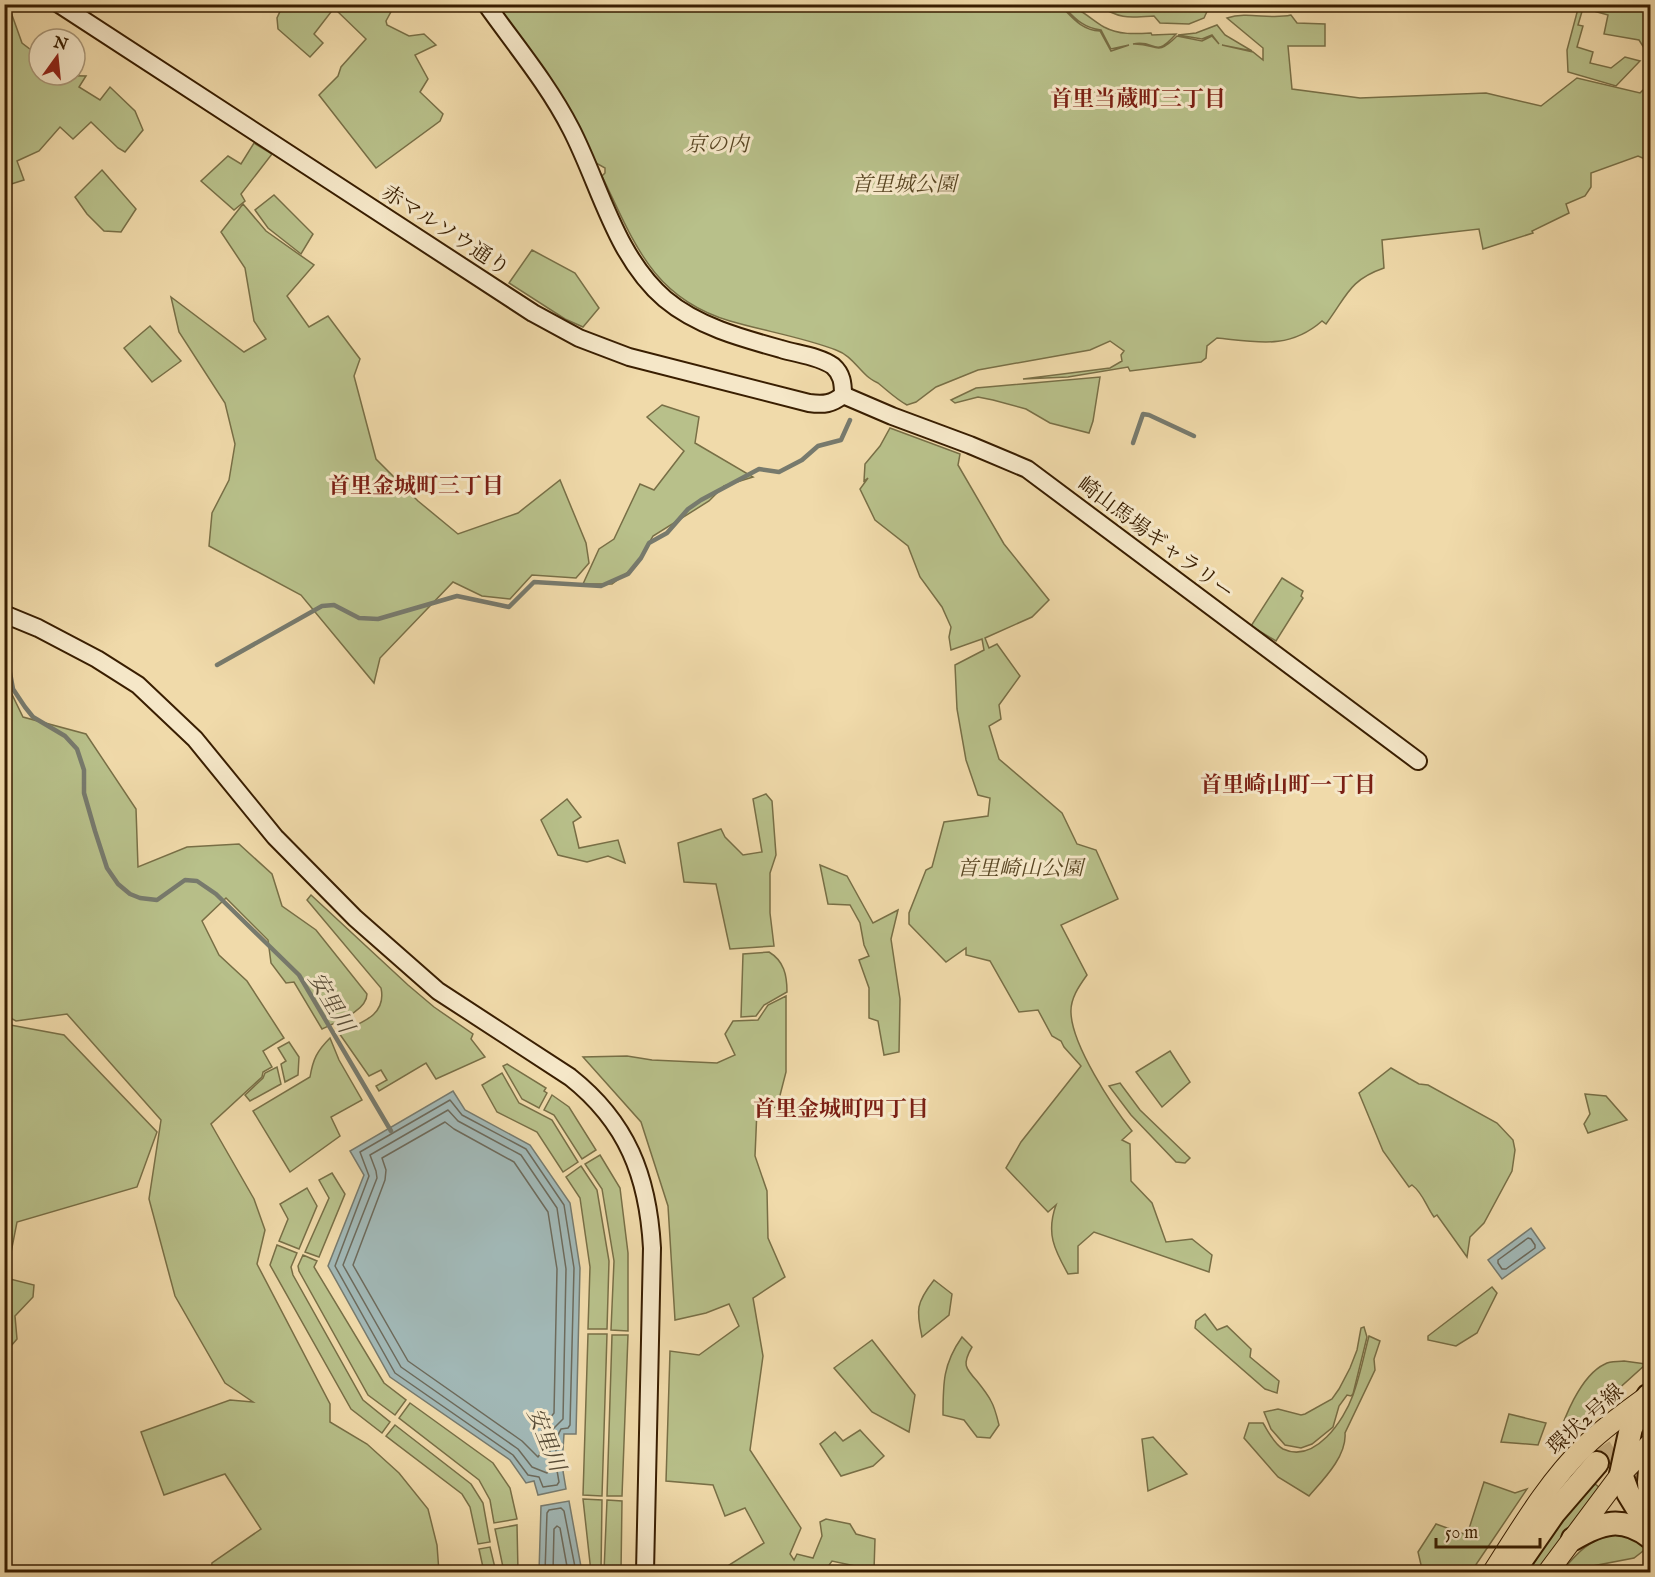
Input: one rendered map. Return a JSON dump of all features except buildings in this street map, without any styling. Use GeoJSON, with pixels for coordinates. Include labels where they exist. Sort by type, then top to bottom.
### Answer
{"type":"FeatureCollection","features":[{"type":"Feature","properties":{"kind":"highway"},"geometry":{"type":"LineString","coordinates":[[1649,1395],[1631,1428],[1621,1474],[1628,1493],[1650,1529]]}},
{"type":"Feature","properties":{"kind":"highway"},"geometry":{"type":"LineString","coordinates":[[1513,1572],[1554,1513],[1597,1463]]}},
{"type":"Feature","properties":{"kind":"highway"},"geometry":{"type":"LineString","coordinates":[[1650,1469],[1648,1482],[1650,1496]]}},
{"type":"Feature","properties":{"kind":"highway"},"geometry":{"type":"LineString","coordinates":[[1573,1539],[1601,1525],[1615,1523],[1637,1528],[1650,1537]]}},
{"type":"Feature","properties":{"kind":"main road","name":"環状2号線"},"geometry":{"type":"LineString","coordinates":[[1493,1572],[1539,1500],[1570,1461],[1604,1429],[1649,1395]]}},
{"type":"Feature","properties":{"kind":"main road"},"geometry":{"type":"LineString","coordinates":[[1548,1572],[1621,1474],[1650,1444]]}},
{"type":"Feature","properties":{"kind":"street","name":"赤マルソウ通り"},"geometry":{"type":"LineString","coordinates":[[59,4],[533,313],[572,335],[629,357],[809,403],[829,404],[843,395]]}},
{"type":"Feature","properties":{"kind":"street"},"geometry":{"type":"LineString","coordinates":[[486,4],[562,112],[612,220],[639,272],[651,286],[677,308],[709,325],[762,344],[827,362],[840,375],[843,395]]}},
{"type":"Feature","properties":{"kind":"street","name":"崎山馬場ギャラリー"},"geometry":{"type":"LineString","coordinates":[[843,395],[898,419],[1028,469],[1418,762]]}},
{"type":"Feature","properties":{"kind":"street"},"geometry":{"type":"LineString","coordinates":[[4,614],[38,628],[97,659],[138,685],[195,739],[275,837],[356,918],[438,991],[553,1065],[590,1092],[609,1113],[635,1159],[644,1188],[651,1227],[645,1572]]}},
{"type":"Feature","properties":{"kind":"green space"},"geometry":{"type":"Polygon","coordinates":[[[416,4],[424,9],[392,10],[386,21],[387,25],[409,36],[424,34],[436,45],[415,55],[428,79],[420,92],[443,114],[440,121],[376,168],[319,95],[338,76],[341,67],[366,39],[334,8],[314,34],[323,43],[310,57],[278,29],[277,18],[283,5],[416,4]]]}},
{"type":"Feature","properties":{"kind":"green space","name":"首里城公園"},"geometry":{"type":"Polygon","coordinates":[[[495,5],[1060,5],[1082,25],[1100,31],[1111,51],[1129,45],[1111,49],[1101,30],[1083,24],[1062,5],[1079,10],[1104,27],[1121,33],[1176,34],[1169,42],[1159,47],[1141,43],[1133,44],[1156,48],[1160,48],[1170,43],[1177,36],[1202,41],[1212,36],[1219,44],[1212,35],[1202,39],[1178,35],[1196,33],[1217,25],[1225,35],[1252,51],[1222,45],[1253,52],[1263,60],[1263,48],[1227,18],[1243,15],[1275,17],[1291,15],[1297,23],[1325,24],[1325,46],[1288,46],[1292,89],[1360,98],[1486,93],[1541,106],[1577,78],[1640,93],[1650,83],[1650,161],[1638,156],[1591,173],[1591,187],[1585,196],[1566,204],[1569,213],[1532,231],[1533,233],[1483,249],[1479,229],[1382,240],[1384,268],[1356,284],[1326,324],[1322,321],[1310,330],[1285,340],[1259,342],[1217,338],[1207,346],[1206,358],[1201,362],[1130,371],[1128,367],[1068,377],[1023,379],[1110,368],[1122,361],[1121,355],[1124,351],[1110,341],[1090,350],[978,370],[936,387],[916,402],[907,405],[868,377],[841,352],[810,341],[730,321],[703,311],[682,298],[664,282],[636,245],[602,176],[605,168],[596,163],[576,122],[495,5]]]}},
{"type":"Feature","properties":{"kind":"green space"},"geometry":{"type":"Polygon","coordinates":[[[1097,5],[1210,5],[1204,18],[1189,24],[1160,23],[1154,16],[1124,16],[1097,5]]]}},
{"type":"Feature","properties":{"kind":"green space"},"geometry":{"type":"Polygon","coordinates":[[[1579,5],[1641,5],[1650,11],[1650,44],[1646,51],[1639,40],[1604,34],[1608,15],[1583,8],[1578,25],[1583,26],[1577,47],[1593,52],[1590,63],[1611,68],[1625,57],[1640,61],[1616,86],[1568,72],[1567,50],[1579,5]]]}},
{"type":"Feature","properties":{"kind":"green space"},"geometry":{"type":"Polygon","coordinates":[[[12,15],[22,43],[27,47],[27,87],[79,87],[100,100],[110,87],[135,111],[143,130],[125,152],[91,122],[73,139],[60,127],[39,151],[17,161],[24,180],[5,186],[4,20],[12,15]]]}},
{"type":"Feature","properties":{"kind":"green space"},"geometry":{"type":"Polygon","coordinates":[[[254,143],[272,154],[241,194],[245,201],[234,210],[201,181],[228,156],[241,164],[254,143]]]}},
{"type":"Feature","properties":{"kind":"green space"},"geometry":{"type":"Polygon","coordinates":[[[102,170],[136,209],[121,232],[104,231],[87,214],[75,197],[102,170]]]}},
{"type":"Feature","properties":{"kind":"green space"},"geometry":{"type":"Polygon","coordinates":[[[274,195],[313,234],[301,254],[268,228],[255,210],[274,195]]]}},
{"type":"Feature","properties":{"kind":"green space"},"geometry":{"type":"Polygon","coordinates":[[[243,204],[266,231],[314,265],[287,296],[309,327],[328,316],[360,359],[354,376],[376,459],[418,501],[458,534],[518,513],[560,480],[586,543],[589,563],[576,578],[532,575],[510,599],[482,596],[453,582],[380,658],[374,683],[301,595],[209,546],[212,513],[229,480],[235,444],[225,403],[179,332],[171,297],[244,352],[266,339],[254,321],[245,268],[221,232],[243,204]]]}},
{"type":"Feature","properties":{"kind":"green space"},"geometry":{"type":"Polygon","coordinates":[[[532,250],[575,273],[599,308],[583,327],[565,319],[509,283],[532,250]]]}},
{"type":"Feature","properties":{"kind":"green space"},"geometry":{"type":"Polygon","coordinates":[[[150,326],[181,361],[152,382],[124,348],[150,326]]]}},
{"type":"Feature","properties":{"kind":"green space"},"geometry":{"type":"Polygon","coordinates":[[[1100,377],[1089,433],[1050,423],[1026,409],[993,400],[978,397],[955,403],[951,400],[976,388],[1100,377]]]}},
{"type":"Feature","properties":{"kind":"green space"},"geometry":{"type":"Polygon","coordinates":[[[662,405],[699,417],[695,443],[753,477],[724,486],[709,501],[653,536],[636,566],[612,584],[583,584],[599,549],[614,539],[640,484],[654,490],[684,451],[647,417],[662,405]]]}},
{"type":"Feature","properties":{"kind":"green space","name":"首里崎山公園"},"geometry":{"type":"Polygon","coordinates":[[[890,428],[960,454],[958,465],[1004,544],[1049,600],[1032,617],[985,638],[989,648],[997,644],[1020,676],[999,705],[1001,719],[989,726],[999,759],[1062,813],[1077,844],[1096,850],[1118,899],[1061,925],[1087,975],[1072,1003],[1073,1026],[1094,1075],[1132,1131],[1122,1140],[1130,1144],[1131,1181],[1152,1203],[1166,1242],[1192,1239],[1212,1255],[1209,1272],[1094,1232],[1078,1246],[1078,1273],[1068,1274],[1053,1241],[1052,1224],[1056,1205],[1048,1212],[1006,1168],[1021,1142],[1081,1066],[1061,1041],[1052,1036],[1038,1010],[1019,1012],[990,961],[966,955],[966,948],[946,962],[909,924],[909,913],[926,870],[932,867],[944,822],[988,816],[990,798],[978,795],[966,760],[957,709],[955,665],[984,650],[982,639],[951,650],[949,637],[951,627],[942,607],[920,577],[908,546],[875,520],[860,489],[868,478],[864,481],[865,464],[880,446],[890,428]]]}},
{"type":"Feature","properties":{"kind":"green space"},"geometry":{"type":"Polygon","coordinates":[[[1282,578],[1303,591],[1301,596],[1303,598],[1276,641],[1251,626],[1282,578]]]}},
{"type":"Feature","properties":{"kind":"green space"},"geometry":{"type":"Polygon","coordinates":[[[4,678],[23,717],[86,734],[136,809],[138,867],[187,847],[239,844],[272,874],[282,906],[316,930],[367,994],[366,1000],[356,1011],[322,1029],[294,982],[286,983],[271,963],[268,940],[226,898],[202,921],[219,955],[247,981],[284,1038],[263,1051],[272,1067],[263,1072],[262,1077],[211,1124],[254,1199],[265,1230],[257,1264],[330,1404],[330,1422],[367,1444],[399,1473],[428,1509],[437,1545],[439,1572],[211,1572],[212,1563],[261,1529],[225,1474],[164,1495],[141,1432],[230,1400],[253,1402],[225,1383],[175,1296],[149,1199],[161,1120],[67,1014],[16,1021],[5,1015],[4,678]]]}},
{"type":"Feature","properties":{"kind":"green space"},"geometry":{"type":"Polygon","coordinates":[[[766,794],[772,801],[776,855],[770,873],[770,913],[774,946],[730,949],[716,884],[684,882],[678,843],[721,829],[725,837],[743,855],[762,852],[753,799],[766,794]]]}},
{"type":"Feature","properties":{"kind":"green space"},"geometry":{"type":"Polygon","coordinates":[[[567,799],[581,817],[573,822],[579,848],[618,840],[625,863],[608,856],[587,862],[558,855],[541,820],[567,799]]]}},
{"type":"Feature","properties":{"kind":"green space"},"geometry":{"type":"Polygon","coordinates":[[[820,865],[847,876],[873,923],[898,910],[891,939],[900,999],[899,1052],[884,1055],[878,1021],[869,1018],[869,988],[859,960],[869,956],[864,945],[860,923],[850,905],[828,904],[820,865]]]}},
{"type":"Feature","properties":{"kind":"green space"},"geometry":{"type":"Polygon","coordinates":[[[311,895],[408,985],[434,1007],[473,1034],[471,1039],[485,1057],[436,1079],[426,1063],[379,1091],[376,1086],[387,1080],[381,1070],[369,1076],[339,1033],[363,1022],[376,1012],[382,998],[381,988],[307,900],[311,895]]]}},
{"type":"Feature","properties":{"kind":"green space"},"geometry":{"type":"Polygon","coordinates":[[[769,952],[784,969],[787,992],[764,1005],[756,1016],[741,1017],[743,954],[769,952]]]}},
{"type":"Feature","properties":{"kind":"green space"},"geometry":{"type":"Polygon","coordinates":[[[786,996],[786,1072],[777,1107],[757,1110],[755,1156],[767,1191],[768,1238],[785,1277],[753,1298],[763,1356],[750,1450],[801,1528],[790,1554],[794,1560],[797,1554],[813,1558],[822,1536],[820,1522],[826,1519],[850,1524],[856,1534],[875,1539],[874,1570],[832,1561],[824,1572],[721,1572],[764,1543],[745,1508],[725,1516],[713,1485],[666,1481],[670,1351],[699,1355],[739,1326],[729,1304],[706,1313],[675,1320],[668,1206],[641,1122],[583,1057],[627,1056],[652,1060],[717,1063],[735,1055],[725,1034],[733,1021],[758,1020],[768,1005],[786,996]]]}},
{"type":"Feature","properties":{"kind":"green space"},"geometry":{"type":"Polygon","coordinates":[[[5,1024],[64,1035],[157,1132],[137,1187],[17,1222],[6,1278],[34,1285],[33,1297],[15,1316],[17,1339],[5,1353],[5,1024]]]}},
{"type":"Feature","properties":{"kind":"green space"},"geometry":{"type":"Polygon","coordinates":[[[330,1038],[339,1060],[362,1100],[331,1117],[340,1136],[290,1172],[253,1111],[310,1077],[316,1056],[330,1038]]]}},
{"type":"Feature","properties":{"kind":"green space"},"geometry":{"type":"Polygon","coordinates":[[[289,1042],[299,1057],[298,1075],[285,1082],[281,1064],[286,1061],[278,1048],[289,1042]]]}},
{"type":"Feature","properties":{"kind":"green space"},"geometry":{"type":"Polygon","coordinates":[[[1170,1051],[1190,1082],[1162,1107],[1136,1072],[1170,1051]]]}},
{"type":"Feature","properties":{"kind":"green space"},"geometry":{"type":"Polygon","coordinates":[[[507,1064],[546,1088],[544,1091],[547,1093],[539,1108],[522,1099],[503,1066],[507,1064]]]}},
{"type":"Feature","properties":{"kind":"green space"},"geometry":{"type":"Polygon","coordinates":[[[277,1067],[281,1084],[250,1101],[245,1095],[263,1078],[265,1073],[277,1067]]]}},
{"type":"Feature","properties":{"kind":"green space"},"geometry":{"type":"Polygon","coordinates":[[[1391,1068],[1419,1084],[1428,1085],[1497,1123],[1513,1140],[1515,1150],[1512,1171],[1484,1223],[1470,1237],[1467,1257],[1437,1215],[1434,1217],[1419,1192],[1412,1185],[1409,1187],[1383,1151],[1359,1093],[1391,1068]]]}},
{"type":"Feature","properties":{"kind":"green space"},"geometry":{"type":"Polygon","coordinates":[[[502,1073],[519,1103],[552,1120],[578,1162],[563,1172],[537,1132],[497,1112],[482,1085],[502,1073]]]}},
{"type":"Feature","properties":{"kind":"green space"},"geometry":{"type":"Polygon","coordinates":[[[1120,1083],[1140,1110],[1190,1158],[1185,1163],[1176,1162],[1131,1115],[1109,1086],[1120,1083]]]}},
{"type":"Feature","properties":{"kind":"green space"},"geometry":{"type":"Polygon","coordinates":[[[1585,1094],[1606,1096],[1627,1120],[1588,1133],[1584,1124],[1590,1114],[1585,1094]]]}},
{"type":"Feature","properties":{"kind":"green space"},"geometry":{"type":"Polygon","coordinates":[[[552,1095],[569,1107],[596,1150],[582,1159],[554,1115],[544,1110],[552,1095]]]}},
{"type":"Feature","properties":{"kind":"green space"},"geometry":{"type":"Polygon","coordinates":[[[600,1155],[620,1188],[628,1253],[628,1331],[611,1330],[614,1261],[602,1189],[585,1164],[600,1155]]]}},
{"type":"Feature","properties":{"kind":"green space"},"geometry":{"type":"Polygon","coordinates":[[[581,1166],[597,1190],[609,1261],[607,1329],[588,1329],[590,1267],[580,1198],[566,1177],[581,1166]]]}},
{"type":"Feature","properties":{"kind":"green space"},"geometry":{"type":"Polygon","coordinates":[[[332,1173],[345,1194],[319,1257],[305,1252],[329,1198],[319,1180],[332,1173]]]}},
{"type":"Feature","properties":{"kind":"green space"},"geometry":{"type":"Polygon","coordinates":[[[307,1188],[317,1206],[299,1249],[279,1241],[288,1219],[280,1204],[307,1188]]]}},
{"type":"Feature","properties":{"kind":"green space"},"geometry":{"type":"Polygon","coordinates":[[[277,1245],[297,1253],[291,1267],[293,1275],[363,1400],[390,1422],[382,1433],[351,1409],[270,1265],[277,1245]]]}},
{"type":"Feature","properties":{"kind":"green space"},"geometry":{"type":"Polygon","coordinates":[[[303,1255],[317,1261],[314,1267],[384,1383],[406,1400],[395,1415],[368,1395],[299,1271],[298,1266],[303,1255]]]}},
{"type":"Feature","properties":{"kind":"green space"},"geometry":{"type":"Polygon","coordinates":[[[934,1280],[952,1294],[949,1315],[922,1337],[919,1307],[934,1280]]]}},
{"type":"Feature","properties":{"kind":"green space"},"geometry":{"type":"Polygon","coordinates":[[[1492,1287],[1497,1293],[1477,1333],[1456,1346],[1428,1340],[1428,1336],[1492,1287]]]}},
{"type":"Feature","properties":{"kind":"green space"},"geometry":{"type":"Polygon","coordinates":[[[1205,1314],[1217,1330],[1227,1326],[1251,1349],[1250,1357],[1279,1381],[1277,1393],[1265,1389],[1195,1328],[1196,1321],[1205,1314]]]}},
{"type":"Feature","properties":{"kind":"green space"},"geometry":{"type":"Polygon","coordinates":[[[1364,1327],[1367,1337],[1353,1394],[1347,1395],[1339,1406],[1333,1427],[1312,1444],[1301,1448],[1285,1445],[1271,1429],[1264,1412],[1278,1409],[1301,1415],[1332,1399],[1350,1368],[1357,1350],[1361,1328],[1364,1327]]]}},
{"type":"Feature","properties":{"kind":"green space"},"geometry":{"type":"Polygon","coordinates":[[[588,1334],[607,1334],[602,1496],[583,1495],[588,1334]]]}},
{"type":"Feature","properties":{"kind":"green space"},"geometry":{"type":"Polygon","coordinates":[[[612,1335],[628,1335],[622,1496],[607,1496],[612,1335]]]}},
{"type":"Feature","properties":{"kind":"green space"},"geometry":{"type":"Polygon","coordinates":[[[1369,1336],[1380,1341],[1374,1359],[1375,1370],[1345,1433],[1345,1442],[1338,1459],[1309,1496],[1278,1477],[1244,1438],[1249,1423],[1263,1423],[1274,1441],[1283,1449],[1295,1452],[1317,1445],[1335,1427],[1349,1405],[1369,1336]]]}},
{"type":"Feature","properties":{"kind":"green space"},"geometry":{"type":"Polygon","coordinates":[[[962,1337],[972,1347],[966,1366],[988,1396],[997,1416],[999,1425],[990,1438],[977,1437],[964,1420],[943,1415],[945,1374],[951,1356],[962,1337]]]}},
{"type":"Feature","properties":{"kind":"green space"},"geometry":{"type":"Polygon","coordinates":[[[872,1340],[915,1395],[909,1432],[872,1412],[834,1368],[872,1340]]]}},
{"type":"Feature","properties":{"kind":"green space"},"geometry":{"type":"Polygon","coordinates":[[[1624,1361],[1646,1364],[1554,1447],[1573,1401],[1587,1379],[1605,1364],[1624,1361]]]}},
{"type":"Feature","properties":{"kind":"green space"},"geometry":{"type":"Polygon","coordinates":[[[410,1403],[493,1463],[510,1488],[517,1519],[494,1523],[490,1500],[479,1480],[399,1418],[410,1403]]]}},
{"type":"Feature","properties":{"kind":"green space"},"geometry":{"type":"Polygon","coordinates":[[[1509,1414],[1546,1423],[1538,1445],[1501,1442],[1509,1414]]]}},
{"type":"Feature","properties":{"kind":"green space"},"geometry":{"type":"Polygon","coordinates":[[[395,1425],[471,1484],[483,1503],[490,1542],[478,1544],[470,1507],[462,1494],[386,1436],[395,1425]]]}},
{"type":"Feature","properties":{"kind":"green space"},"geometry":{"type":"Polygon","coordinates":[[[860,1430],[884,1456],[873,1466],[841,1476],[820,1444],[835,1432],[843,1441],[860,1430]]]}},
{"type":"Feature","properties":{"kind":"green space"},"geometry":{"type":"Polygon","coordinates":[[[1153,1437],[1187,1474],[1148,1491],[1142,1439],[1153,1437]]]}},
{"type":"Feature","properties":{"kind":"green space"},"geometry":{"type":"Polygon","coordinates":[[[1590,1480],[1600,1488],[1536,1572],[1519,1572],[1590,1480]]]}},
{"type":"Feature","properties":{"kind":"green space"},"geometry":{"type":"Polygon","coordinates":[[[1484,1482],[1515,1493],[1527,1489],[1471,1572],[1421,1572],[1418,1552],[1436,1524],[1467,1535],[1484,1482]]]}},
{"type":"Feature","properties":{"kind":"green space"},"geometry":{"type":"Polygon","coordinates":[[[583,1499],[602,1500],[601,1572],[591,1572],[583,1499]]]}},
{"type":"Feature","properties":{"kind":"green space"},"geometry":{"type":"Polygon","coordinates":[[[607,1500],[622,1501],[621,1572],[604,1572],[607,1500]]]}},
{"type":"Feature","properties":{"kind":"green space"},"geometry":{"type":"Polygon","coordinates":[[[517,1525],[518,1572],[504,1572],[495,1529],[517,1525]]]}},
{"type":"Feature","properties":{"kind":"green space"},"geometry":{"type":"Polygon","coordinates":[[[1613,1533],[1631,1537],[1647,1548],[1634,1558],[1561,1572],[1584,1548],[1613,1533]]]}},
{"type":"Feature","properties":{"kind":"green space"},"geometry":{"type":"Polygon","coordinates":[[[490,1547],[496,1572],[484,1572],[479,1549],[490,1547]]]}},
{"type":"Feature","properties":{"kind":"water"},"geometry":{"type":"Polygon","coordinates":[[[453,1091],[465,1110],[530,1145],[570,1203],[580,1268],[576,1434],[564,1434],[562,1465],[566,1489],[538,1495],[534,1481],[526,1483],[510,1460],[390,1377],[328,1266],[364,1175],[350,1151],[453,1091]]]}},
{"type":"Feature","properties":{"kind":"water"},"geometry":{"type":"Polygon","coordinates":[[[1531,1228],[1545,1248],[1502,1279],[1488,1260],[1531,1228]]]}},
{"type":"Feature","properties":{"kind":"water"},"geometry":{"type":"Polygon","coordinates":[[[569,1501],[582,1572],[539,1572],[541,1506],[569,1501]]]}},
{"type":"Feature","properties":{"kind":"waterway"},"geometry":{"type":"LineString","coordinates":[[1133,443],[1143,414],[1194,436]]}},
{"type":"Feature","properties":{"kind":"waterway"},"geometry":{"type":"LineString","coordinates":[[217,665],[322,606],[334,605],[359,618],[378,619],[457,596],[509,607],[534,582],[601,586],[628,574],[649,543],[667,533],[688,509],[701,500],[759,469],[779,472],[802,460],[818,446],[841,440],[850,420]]}},
{"type":"Feature","properties":{"kind":"waterway","name":"安里川"},"geometry":{"type":"LineString","coordinates":[[4,654],[7,657],[13,689],[25,707],[33,717],[65,736],[77,749],[84,770],[84,793],[95,831],[107,868],[118,884],[130,894],[157,900],[185,880],[197,881],[216,894],[299,975],[391,1131]]}},
{"type":"Feature","properties":{"kind":"tunnel"},"geometry":{"type":"LineString","coordinates":[[1597,1463],[1622,1446],[1650,1435]]}},
{"type":"Feature","properties":{"kind":"district","name":"首里当蔵町三丁目"},"geometry":{"type":"Point","coordinates":[1138,98]}},
{"type":"Feature","properties":{"kind":"district","name":"首里金城町三丁目"},"geometry":{"type":"Point","coordinates":[416,485]}},
{"type":"Feature","properties":{"kind":"district","name":"首里崎山町一丁目"},"geometry":{"type":"Point","coordinates":[1288,784]}},
{"type":"Feature","properties":{"kind":"district","name":"首里金城町四丁目"},"geometry":{"type":"Point","coordinates":[841,1108]}},
{"type":"Feature","properties":{"kind":"park label","name":"京の内"},"geometry":{"type":"Point","coordinates":[717,144]}}]}
